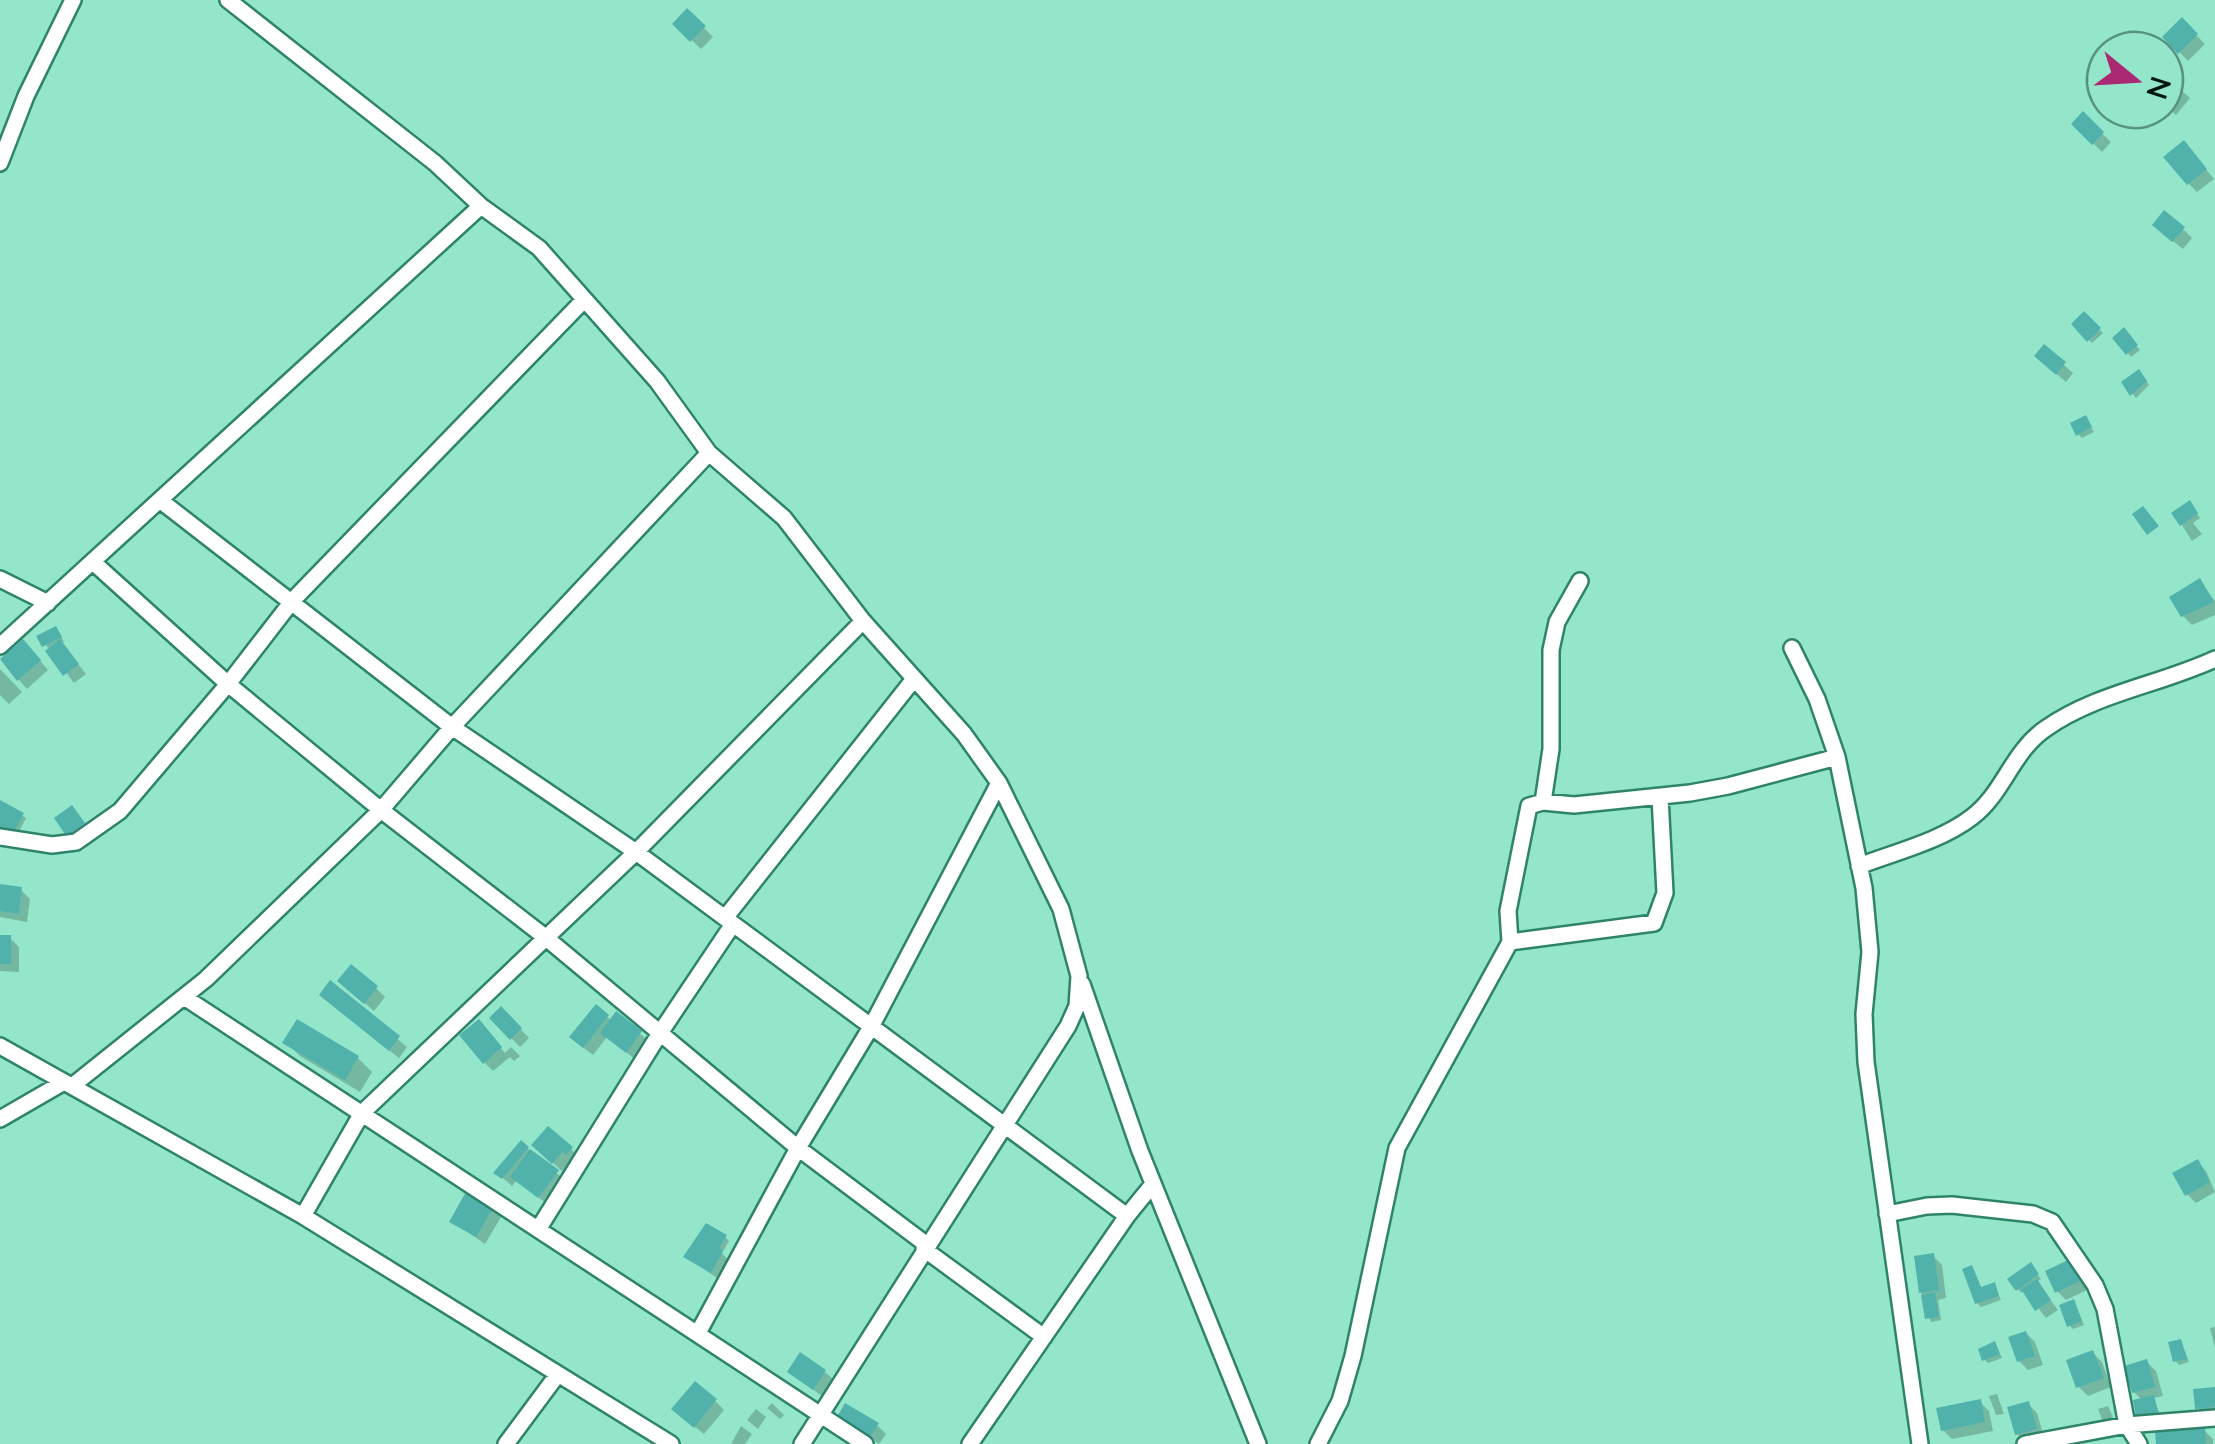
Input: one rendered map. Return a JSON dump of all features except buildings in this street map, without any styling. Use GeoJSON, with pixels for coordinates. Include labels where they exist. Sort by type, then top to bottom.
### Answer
{"type":"FeatureCollection","features":[{"type":"Feature","properties":{"kind":"street"},"geometry":{"type":"LineString","coordinates":[[0,163],[26,96],[73,0]]}},
{"type":"Feature","properties":{"kind":"street"},"geometry":{"type":"LineString","coordinates":[[228,0],[435,163],[480,206],[538,248],[657,380],[709,453],[784,518],[863,621],[964,734],[999,782],[1061,909],[1079,976],[1153,1184],[1258,1444]]}},
{"type":"Feature","properties":{"kind":"street"},"geometry":{"type":"LineString","coordinates":[[0,646],[480,206]]}},
{"type":"Feature","properties":{"kind":"street"},"geometry":{"type":"LineString","coordinates":[[0,838],[52,845],[76,842],[120,811],[293,600],[583,301]]}},
{"type":"Feature","properties":{"kind":"street"},"geometry":{"type":"LineString","coordinates":[[0,1119],[68,1084],[184,996],[381,810],[452,727],[709,453]]}},
{"type":"Feature","properties":{"kind":"street"},"geometry":{"type":"LineString","coordinates":[[161,502],[293,600],[452,727],[636,852],[1127,1216]]}},
{"type":"Feature","properties":{"kind":"street"},"geometry":{"type":"LineString","coordinates":[[93,562],[228,684],[381,810],[545,937],[798,1148],[1044,1337]]}},
{"type":"Feature","properties":{"kind":"street"},"geometry":{"type":"LineString","coordinates":[[0,579],[48,603]]}},
{"type":"Feature","properties":{"kind":"street"},"geometry":{"type":"LineString","coordinates":[[1542,802],[1550,750],[1551,650],[1557,622],[1580,581]]}},
{"type":"Feature","properties":{"kind":"street"},"geometry":{"type":"LineString","coordinates":[[302,1216],[362,1113],[636,852],[863,621]]}},
{"type":"Feature","properties":{"kind":"street"},"geometry":{"type":"LineString","coordinates":[[1792,648],[1818,699],[1837,756],[1864,888],[1870,952],[1864,1014],[1866,1062],[1920,1444]]}},
{"type":"Feature","properties":{"kind":"street"},"geometry":{"type":"LineString","coordinates":[[1859,866],[1972,817],[1991,796],[2016,756],[2043,730],[2092,702],[2215,660]]}},
{"type":"Feature","properties":{"kind":"street"},"geometry":{"type":"LineString","coordinates":[[539,1228],[729,921],[914,679]]}},
{"type":"Feature","properties":{"kind":"street"},"geometry":{"type":"LineString","coordinates":[[1318,1444],[1340,1402],[1353,1356],[1398,1148],[1510,942],[1508,911],[1530,806],[1542,802],[1574,805],[1660,797],[1728,786],[1837,756]]}},
{"type":"Feature","properties":{"kind":"street"},"geometry":{"type":"LineString","coordinates":[[698,1332],[798,1148],[871,1026],[999,782]]}},
{"type":"Feature","properties":{"kind":"street"},"geometry":{"type":"LineString","coordinates":[[1510,942],[1654,923],[1665,893],[1660,797]]}},
{"type":"Feature","properties":{"kind":"street"},"geometry":{"type":"LineString","coordinates":[[802,1444],[1068,1026],[1077,1006],[1079,976]]}},
{"type":"Feature","properties":{"kind":"street"},"geometry":{"type":"LineString","coordinates":[[184,996],[865,1444]]}},
{"type":"Feature","properties":{"kind":"street"},"geometry":{"type":"LineString","coordinates":[[0,1046],[302,1216],[671,1444]]}},
{"type":"Feature","properties":{"kind":"street"},"geometry":{"type":"LineString","coordinates":[[970,1444],[1153,1184]]}},
{"type":"Feature","properties":{"kind":"street"},"geometry":{"type":"LineString","coordinates":[[1887,1214],[1927,1206],[1952,1206],[2033,1214],[2052,1222],[2096,1285],[2105,1309],[2127,1425],[2139,1444]]}},
{"type":"Feature","properties":{"kind":"street"},"geometry":{"type":"LineString","coordinates":[[506,1444],[558,1374]]}},
{"type":"Feature","properties":{"kind":"street"},"geometry":{"type":"LineString","coordinates":[[2025,1444],[2127,1425],[2215,1418]]}}]}
